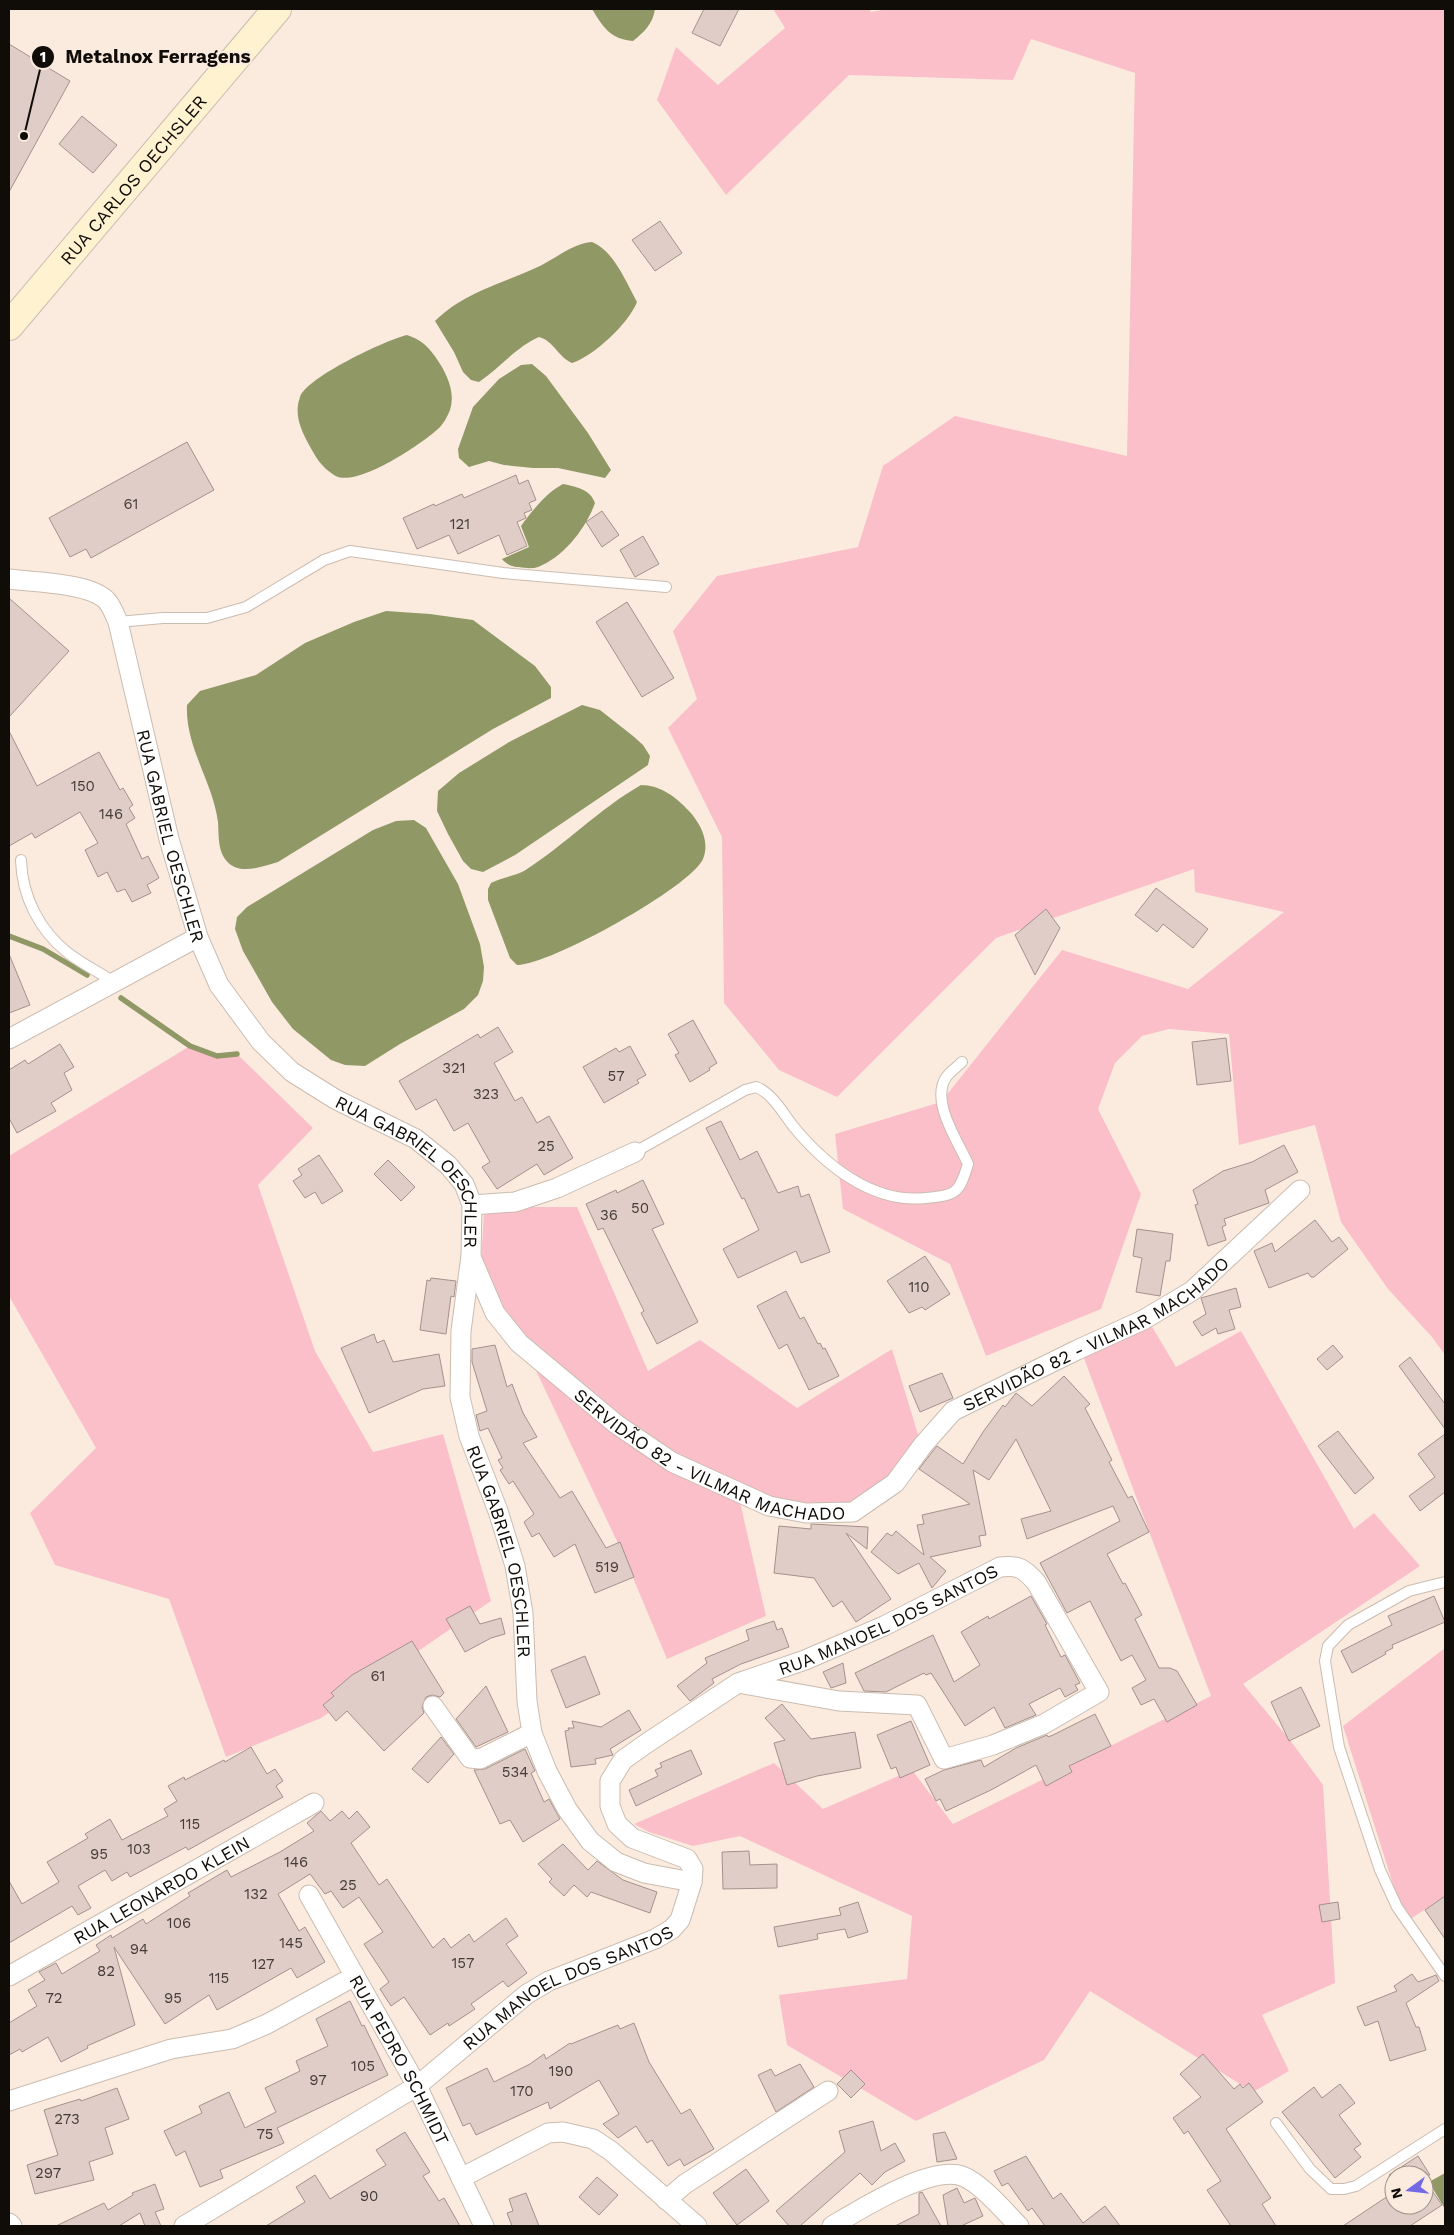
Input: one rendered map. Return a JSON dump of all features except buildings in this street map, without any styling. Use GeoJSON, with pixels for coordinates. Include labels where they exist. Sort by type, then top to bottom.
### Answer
{"type":"FeatureCollection","features":[{"type":"Feature","properties":{"kind":"main road","name":"RUA CARLOS OECHSLER"},"geometry":{"type":"LineString","coordinates":[[9,326],[277,9]]}},
{"type":"Feature","properties":{"kind":"street","name":"RUA GABRIEL OESCHLER"},"geometry":{"type":"LineString","coordinates":[[9,579],[85,589],[106,600],[118,622],[137,696],[169,839],[198,937],[219,985],[238,1014],[267,1048],[292,1072],[313,1086],[416,1139],[433,1151],[464,1184],[472,1205],[471,1256],[461,1331],[460,1397],[469,1436],[498,1511],[515,1566],[523,1613],[527,1701],[532,1734],[567,1809],[590,1841],[616,1862],[644,1873],[692,1882]]}},
{"type":"Feature","properties":{"kind":"street"},"geometry":{"type":"LineString","coordinates":[[9,1039],[198,937]]}},
{"type":"Feature","properties":{"kind":"street"},"geometry":{"type":"LineString","coordinates":[[472,1205],[514,1202],[557,1188],[635,1152]]}},
{"type":"Feature","properties":{"kind":"street","name":"SERVIDÃO 82 - VILMAR MACHADO"},"geometry":{"type":"LineString","coordinates":[[471,1256],[495,1312],[519,1343],[616,1424],[672,1462],[769,1506],[806,1513],[854,1512],[895,1483],[923,1445],[953,1411],[1143,1320],[1192,1291],[1300,1190]]}},
{"type":"Feature","properties":{"kind":"street","name":"RUA MANOEL DOS SANTOS"},"geometry":{"type":"LineString","coordinates":[[184,2226],[417,2086],[527,1994],[549,1981],[655,1939],[672,1929],[680,1920],[692,1882],[693,1869],[687,1859],[632,1838],[616,1824],[610,1806],[610,1781],[623,1760],[646,1742],[738,1683],[805,1660],[884,1626],[1000,1567],[1014,1565],[1025,1570],[1036,1582],[1099,1692],[1044,1724],[993,1745],[944,1759],[917,1705],[839,1701],[738,1683]]}},
{"type":"Feature","properties":{"kind":"street"},"geometry":{"type":"LineString","coordinates":[[433,1706],[470,1758],[480,1759],[532,1734]]}},
{"type":"Feature","properties":{"kind":"street","name":"RUA LEONARDO KLEIN"},"geometry":{"type":"LineString","coordinates":[[9,1976],[314,1803]]}},
{"type":"Feature","properties":{"kind":"street","name":"RUA PEDRO SCHMIDT"},"geometry":{"type":"LineString","coordinates":[[309,1895],[417,2086],[484,2226]]}},
{"type":"Feature","properties":{"kind":"street"},"geometry":{"type":"LineString","coordinates":[[9,2102],[171,2049],[232,2039],[267,2024],[355,1976]]}},
{"type":"Feature","properties":{"kind":"street"},"geometry":{"type":"LineString","coordinates":[[666,2200],[685,2184],[828,2091]]}},
{"type":"Feature","properties":{"kind":"street"},"geometry":{"type":"LineString","coordinates":[[461,2178],[548,2133],[563,2132],[593,2139],[611,2151],[697,2226]]}},
{"type":"Feature","properties":{"kind":"street"},"geometry":{"type":"LineString","coordinates":[[832,2226],[878,2199],[909,2185],[952,2174],[963,2176],[979,2188],[1019,2226]]}},
{"type":"Feature","properties":{"kind":"street"},"geometry":{"type":"LineString","coordinates":[[9,2223],[12,2226]]}},
{"type":"Feature","properties":{"kind":"lane"},"geometry":{"type":"LineString","coordinates":[[118,622],[163,618],[207,618],[246,607],[324,560],[350,551],[503,574],[666,587]]}},
{"type":"Feature","properties":{"kind":"lane"},"geometry":{"type":"LineString","coordinates":[[21,860],[29,902],[43,929],[69,953],[114,982]]}},
{"type":"Feature","properties":{"kind":"lane"},"geometry":{"type":"LineString","coordinates":[[635,1152],[745,1090],[756,1087],[766,1092],[804,1140],[847,1177],[881,1193],[914,1199],[950,1195],[962,1184],[968,1164],[943,1110],[942,1091],[946,1076],[962,1062]]}},
{"type":"Feature","properties":{"kind":"lane"},"geometry":{"type":"LineString","coordinates":[[1445,1582],[1410,1591],[1348,1625],[1328,1646],[1325,1661],[1339,1747],[1380,1870],[1398,1907],[1445,1976]]}},
{"type":"Feature","properties":{"kind":"lane"},"geometry":{"type":"LineString","coordinates":[[1276,2123],[1310,2169],[1331,2189],[1344,2189],[1356,2186],[1445,2129]]}},
{"type":"Feature","properties":{"kind":"shaded area"},"geometry":{"type":"Polygon","coordinates":[[[592,9],[655,9],[647,27],[633,41],[613,35],[592,9]]]}},
{"type":"Feature","properties":{"kind":"shaded area"},"geometry":{"type":"Polygon","coordinates":[[[773,9],[869,9],[871,12],[888,9],[1445,9],[1445,1355],[1432,1337],[1388,1289],[1341,1222],[1315,1125],[1239,1145],[1229,1034],[1169,1029],[1142,1036],[1115,1063],[1098,1109],[1141,1194],[1101,1309],[986,1356],[950,1264],[843,1209],[835,1134],[941,1102],[1062,950],[1188,989],[1284,912],[1195,892],[1194,869],[996,938],[837,1097],[779,1070],[724,1003],[722,837],[668,728],[697,699],[673,631],[717,576],[858,547],[883,466],[955,416],[1127,456],[1135,73],[1031,39],[1013,80],[849,75],[726,195],[657,100],[676,47],[718,85],[785,28],[773,9]]]}},
{"type":"Feature","properties":{"kind":"shaded area"},"geometry":{"type":"Polygon","coordinates":[[[592,242],[607,252],[613,260],[637,302],[619,329],[600,346],[572,363],[563,357],[549,342],[539,337],[515,352],[479,382],[471,380],[463,372],[454,352],[435,321],[446,311],[471,295],[540,266],[572,248],[592,242]]]}},
{"type":"Feature","properties":{"kind":"shaded area"},"geometry":{"type":"Polygon","coordinates":[[[407,335],[419,340],[428,347],[445,372],[452,399],[447,417],[432,434],[389,462],[357,476],[344,478],[334,475],[319,461],[303,432],[298,415],[300,397],[317,380],[348,360],[407,335]]]}},
{"type":"Feature","properties":{"kind":"shaded area"},"geometry":{"type":"Polygon","coordinates":[[[532,364],[546,376],[588,433],[611,470],[605,478],[558,468],[533,468],[504,465],[489,461],[469,467],[459,458],[458,449],[473,407],[499,379],[521,365],[532,364]]]}},
{"type":"Feature","properties":{"kind":"shaded area"},"geometry":{"type":"Polygon","coordinates":[[[563,484],[586,492],[593,498],[595,503],[580,532],[557,556],[538,567],[516,567],[505,562],[502,559],[529,547],[521,526],[545,497],[563,484]]]}},
{"type":"Feature","properties":{"kind":"shaded area"},"geometry":{"type":"Polygon","coordinates":[[[386,611],[430,614],[473,620],[535,666],[551,687],[551,698],[493,729],[278,862],[248,869],[236,868],[226,861],[221,851],[215,807],[190,735],[187,705],[200,691],[256,675],[305,643],[354,622],[386,611]]]}},
{"type":"Feature","properties":{"kind":"shaded area"},"geometry":{"type":"Polygon","coordinates":[[[582,705],[600,710],[643,745],[650,756],[648,765],[515,855],[483,872],[471,869],[463,861],[437,811],[438,791],[459,773],[511,741],[582,705]]]}},
{"type":"Feature","properties":{"kind":"shaded area"},"geometry":{"type":"Polygon","coordinates":[[[641,785],[655,787],[667,793],[689,811],[701,827],[705,840],[703,859],[693,872],[673,888],[617,923],[557,953],[533,962],[517,965],[510,958],[488,900],[488,889],[491,883],[524,871],[611,805],[641,785]]]}},
{"type":"Feature","properties":{"kind":"shaded area"},"geometry":{"type":"Polygon","coordinates":[[[414,820],[426,828],[458,884],[480,944],[484,967],[483,981],[478,995],[464,1009],[400,1044],[365,1066],[345,1065],[331,1060],[293,1029],[272,1002],[243,951],[235,929],[237,917],[247,907],[373,830],[396,821],[414,820]]]}},
{"type":"Feature","properties":{"kind":"shaded area"},"geometry":{"type":"Polygon","coordinates":[[[190,1046],[217,1056],[237,1054],[313,1128],[258,1185],[315,1351],[373,1452],[443,1434],[491,1601],[321,1718],[226,1757],[169,1599],[55,1565],[30,1513],[96,1448],[9,1296],[9,1156],[190,1046]]]}},
{"type":"Feature","properties":{"kind":"shaded area"},"geometry":{"type":"Polygon","coordinates":[[[518,1207],[577,1207],[648,1371],[700,1340],[797,1408],[892,1349],[920,1441],[895,1479],[851,1507],[809,1509],[737,1489],[766,1616],[667,1659],[623,1554],[521,1339],[498,1303],[481,1265],[484,1210],[518,1207]]]}},
{"type":"Feature","properties":{"kind":"shaded area"},"geometry":{"type":"Polygon","coordinates":[[[1151,1325],[1176,1367],[1241,1331],[1354,1529],[1374,1513],[1420,1566],[1243,1684],[1290,1740],[1323,1785],[1335,1983],[1262,2015],[1289,2071],[1253,2092],[1090,1991],[1044,2060],[916,2121],[787,2045],[779,1995],[907,1979],[912,1916],[740,1836],[693,1846],[649,1832],[634,1824],[774,1763],[823,1809],[912,1770],[953,1824],[1211,1696],[1082,1353],[1151,1325]]]}},
{"type":"Feature","properties":{"kind":"shaded area"},"geometry":{"type":"Polygon","coordinates":[[[1445,1648],[1445,1896],[1409,1920],[1398,1900],[1343,1726],[1445,1648]]]}},
{"type":"Feature","properties":{"kind":"shaded area"},"geometry":{"type":"Polygon","coordinates":[[[1445,2173],[1445,2209],[1434,2190],[1434,2179],[1445,2173]]]}},
{"type":"Feature","properties":{"kind":"waterway"},"geometry":{"type":"LineString","coordinates":[[9,936],[43,949],[87,975]]}},
{"type":"Feature","properties":{"kind":"waterway"},"geometry":{"type":"LineString","coordinates":[[121,998],[190,1046],[217,1056],[237,1054]]}},
{"type":"Feature","properties":{"kind":"place","name":"Metalnox Ferragens"},"geometry":{"type":"Point","coordinates":[24,136]}}]}
